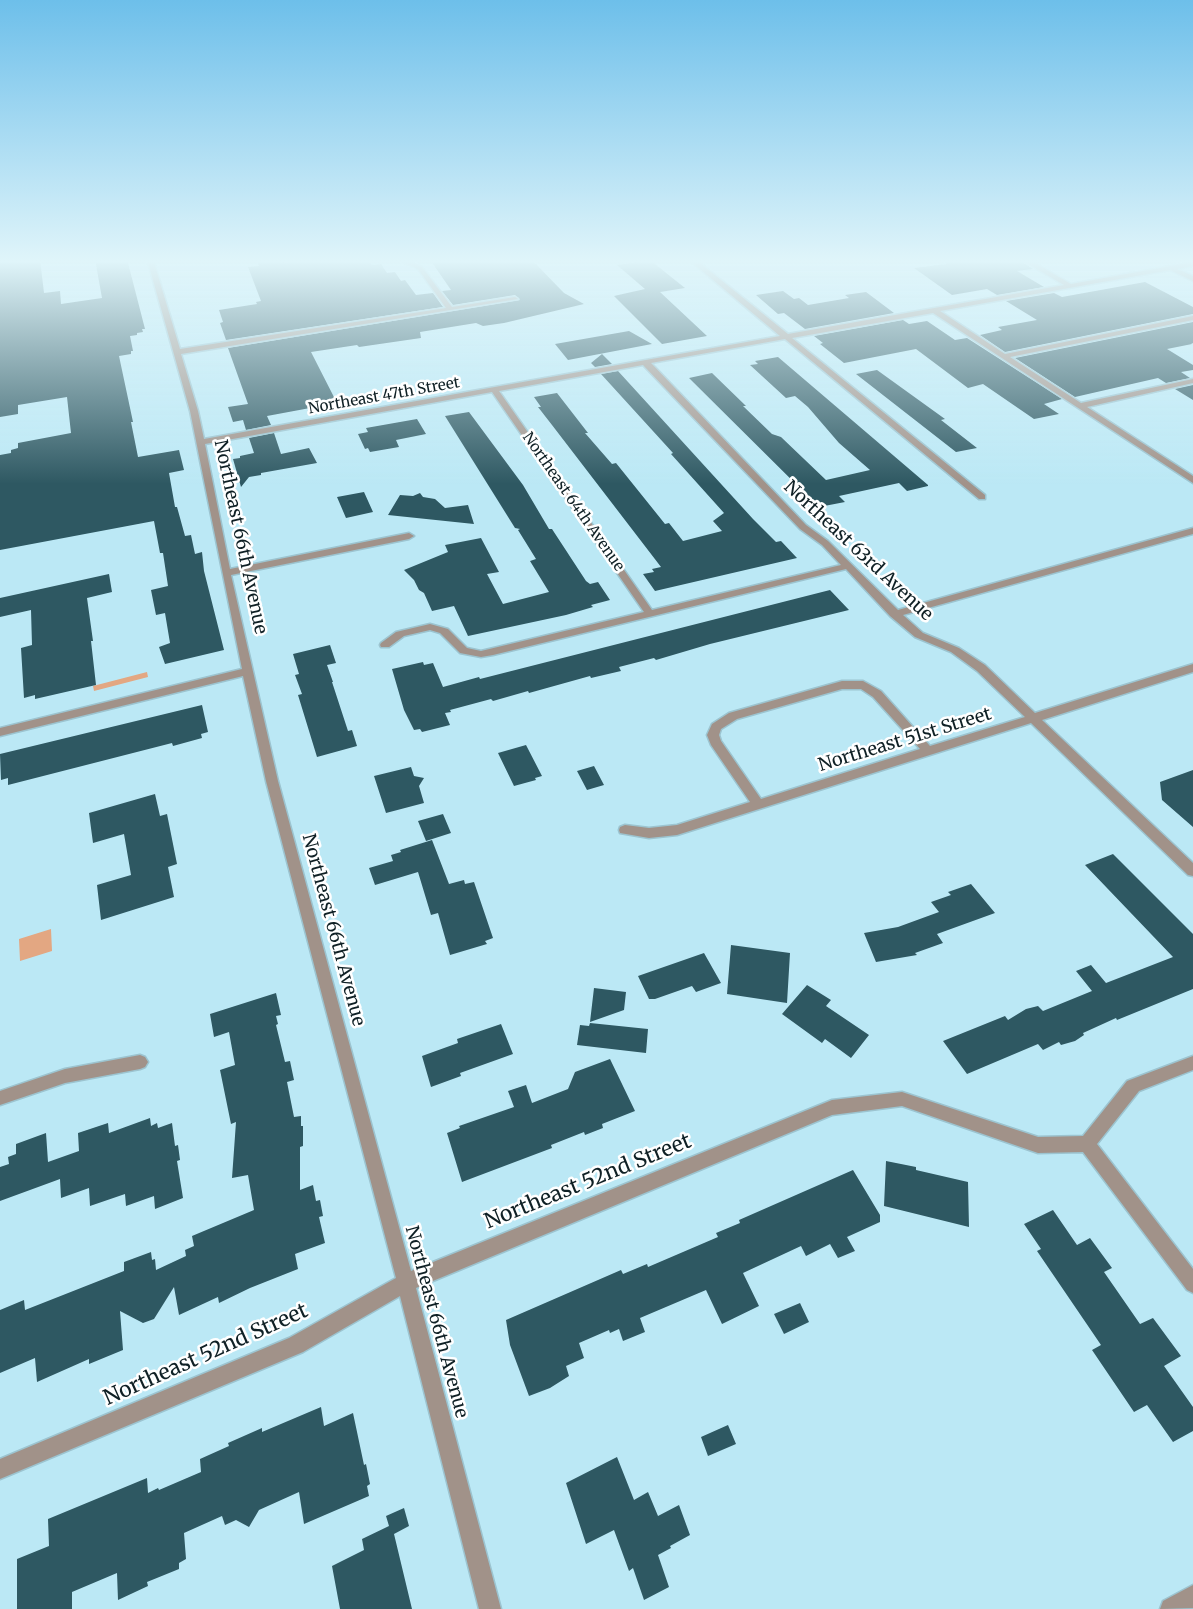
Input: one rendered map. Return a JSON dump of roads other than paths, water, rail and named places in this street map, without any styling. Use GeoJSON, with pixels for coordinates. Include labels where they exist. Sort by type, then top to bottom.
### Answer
{"type":"FeatureCollection","features":[{"type":"Feature","properties":{"kind":"street","name":"Northeast 66th Avenue"},"geometry":{"type":"LineString","coordinates":[[172,334],[194,411],[226,573],[272,782],[359,1103],[490,1609]]}},
{"type":"Feature","properties":{"kind":"street"},"geometry":{"type":"LineString","coordinates":[[177,352],[291,334]]}},
{"type":"Feature","properties":{"kind":"street"},"geometry":{"type":"LineString","coordinates":[[783,334],[982,498]]}},
{"type":"Feature","properties":{"kind":"street","name":"Northeast 47th Street"},"geometry":{"type":"LineString","coordinates":[[199,442],[804,334]]}},
{"type":"Feature","properties":{"kind":"street"},"geometry":{"type":"LineString","coordinates":[[970,334],[1193,480]]}},
{"type":"Feature","properties":{"kind":"street"},"geometry":{"type":"LineString","coordinates":[[1004,356],[1113,334]]}},
{"type":"Feature","properties":{"kind":"street","name":"Northeast 63rd Avenue"},"geometry":{"type":"LineString","coordinates":[[645,362],[803,527],[824,543],[894,614],[920,635],[955,650],[970,659],[1193,871]]}},
{"type":"Feature","properties":{"kind":"street"},"geometry":{"type":"LineString","coordinates":[[1079,406],[1193,381]]}},
{"type":"Feature","properties":{"kind":"street","name":"Northeast 64th Avenue"},"geometry":{"type":"LineString","coordinates":[[495,390],[650,614]]}},
{"type":"Feature","properties":{"kind":"street"},"geometry":{"type":"LineString","coordinates":[[894,614],[1193,531]]}},
{"type":"Feature","properties":{"kind":"street"},"geometry":{"type":"LineString","coordinates":[[226,573],[409,536]]}},
{"type":"Feature","properties":{"kind":"street"},"geometry":{"type":"LineString","coordinates":[[385,645],[394,637],[430,627],[437,628],[451,637],[464,651],[481,654],[847,566]]}},
{"type":"Feature","properties":{"kind":"street","name":"Northeast 51st Street"},"geometry":{"type":"LineString","coordinates":[[625,830],[637,833],[662,833],[1193,668]]}},
{"type":"Feature","properties":{"kind":"street"},"geometry":{"type":"LineString","coordinates":[[0,732],[248,671]]}},
{"type":"Feature","properties":{"kind":"street"},"geometry":{"type":"LineString","coordinates":[[758,804],[715,742],[713,735],[716,727],[733,716],[842,685],[863,685],[878,694],[928,751]]}},
{"type":"Feature","properties":{"kind":"street"},"geometry":{"type":"LineString","coordinates":[[0,1098],[65,1076],[140,1062]]}},
{"type":"Feature","properties":{"kind":"street"},"geometry":{"type":"LineString","coordinates":[[1193,1063],[1133,1086],[1087,1144],[1193,1284]]}},
{"type":"Feature","properties":{"kind":"street","name":"Northeast 52nd Street"},"geometry":{"type":"LineString","coordinates":[[0,1469],[296,1345],[405,1282],[832,1108],[902,1099],[1038,1145],[1087,1144]]}},
{"type":"Feature","properties":{"kind":"street"},"geometry":{"type":"LineString","coordinates":[[1170,1609],[1193,1596]]}}]}
